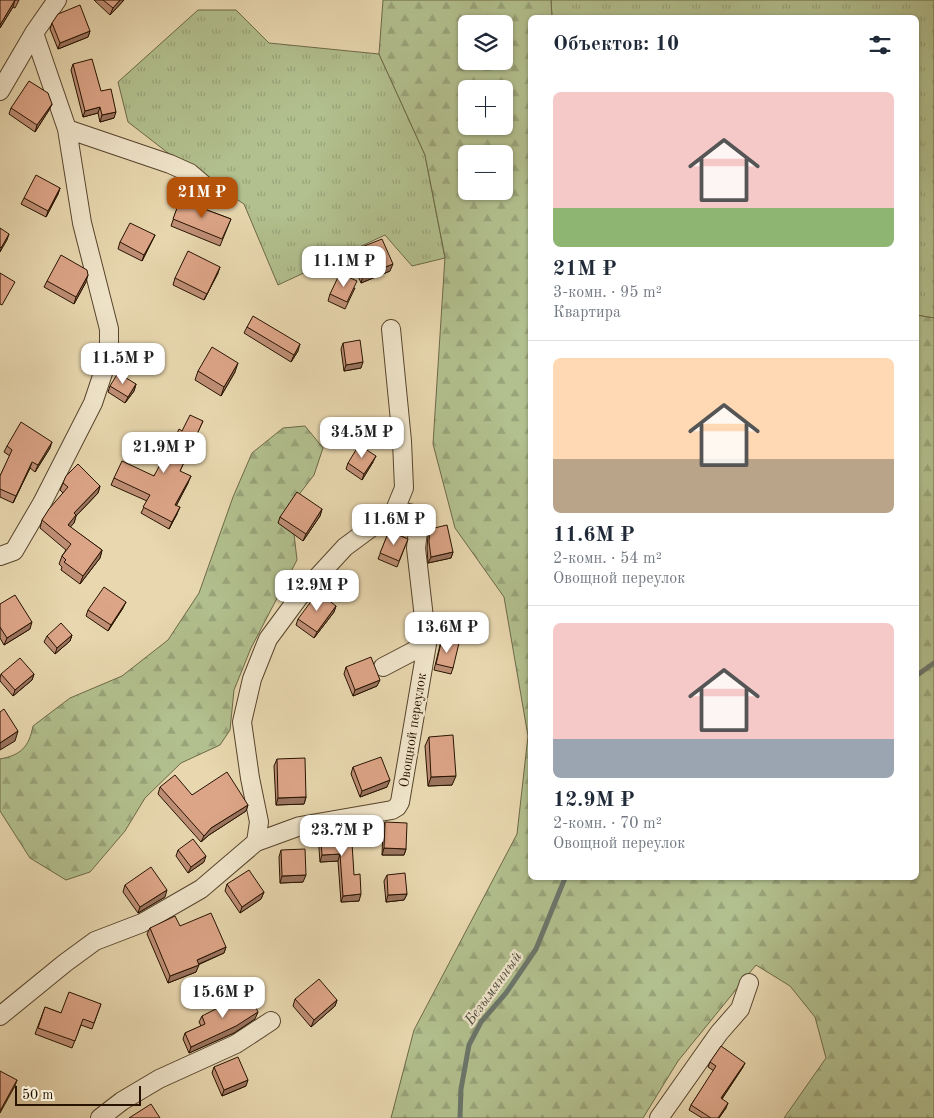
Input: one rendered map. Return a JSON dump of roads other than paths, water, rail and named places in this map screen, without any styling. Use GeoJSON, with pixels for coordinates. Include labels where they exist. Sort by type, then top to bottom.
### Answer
{"type":"FeatureCollection","features":[{"type":"Feature","properties":{"kind":"street"},"geometry":{"type":"LineString","coordinates":[[0,91],[34,33],[57,0]]}},
{"type":"Feature","properties":{"kind":"street"},"geometry":{"type":"LineString","coordinates":[[0,556],[14,551],[42,502],[94,403],[109,354],[109,329],[82,223],[67,129],[34,33]]}},
{"type":"Feature","properties":{"kind":"street"},"geometry":{"type":"LineString","coordinates":[[67,129],[170,164],[190,173],[217,196]]}},
{"type":"Feature","properties":{"kind":"street"},"geometry":{"type":"LineString","coordinates":[[256,842],[259,822],[242,722],[252,678],[268,639],[298,597],[345,547],[395,510],[404,488],[402,441],[391,329]]}},
{"type":"Feature","properties":{"kind":"street"},"geometry":{"type":"LineString","coordinates":[[383,667],[427,644],[416,548],[419,522],[413,514],[395,510]]}},
{"type":"Feature","properties":{"kind":"street","name":"Овощной переулок"},"geometry":{"type":"LineString","coordinates":[[0,1016],[64,963],[95,941],[142,923],[201,889],[256,842],[300,826],[392,810],[397,807],[400,802],[427,644]]}},
{"type":"Feature","properties":{"kind":"street"},"geometry":{"type":"LineString","coordinates":[[659,1118],[719,1033],[740,1009],[749,983]]}},
{"type":"Feature","properties":{"kind":"street"},"geometry":{"type":"LineString","coordinates":[[100,1118],[122,1101],[159,1079],[236,1044],[271,1021]]}},
{"type":"Feature","properties":{"kind":"waterway","name":"Безымянный"},"geometry":{"type":"LineString","coordinates":[[919,674],[934,663]]}},
{"type":"Feature","properties":{"kind":"waterway","name":"Безымянный"},"geometry":{"type":"LineString","coordinates":[[460,1118],[461,1089],[469,1045],[481,1022],[506,993],[536,949],[564,880]]}}]}
